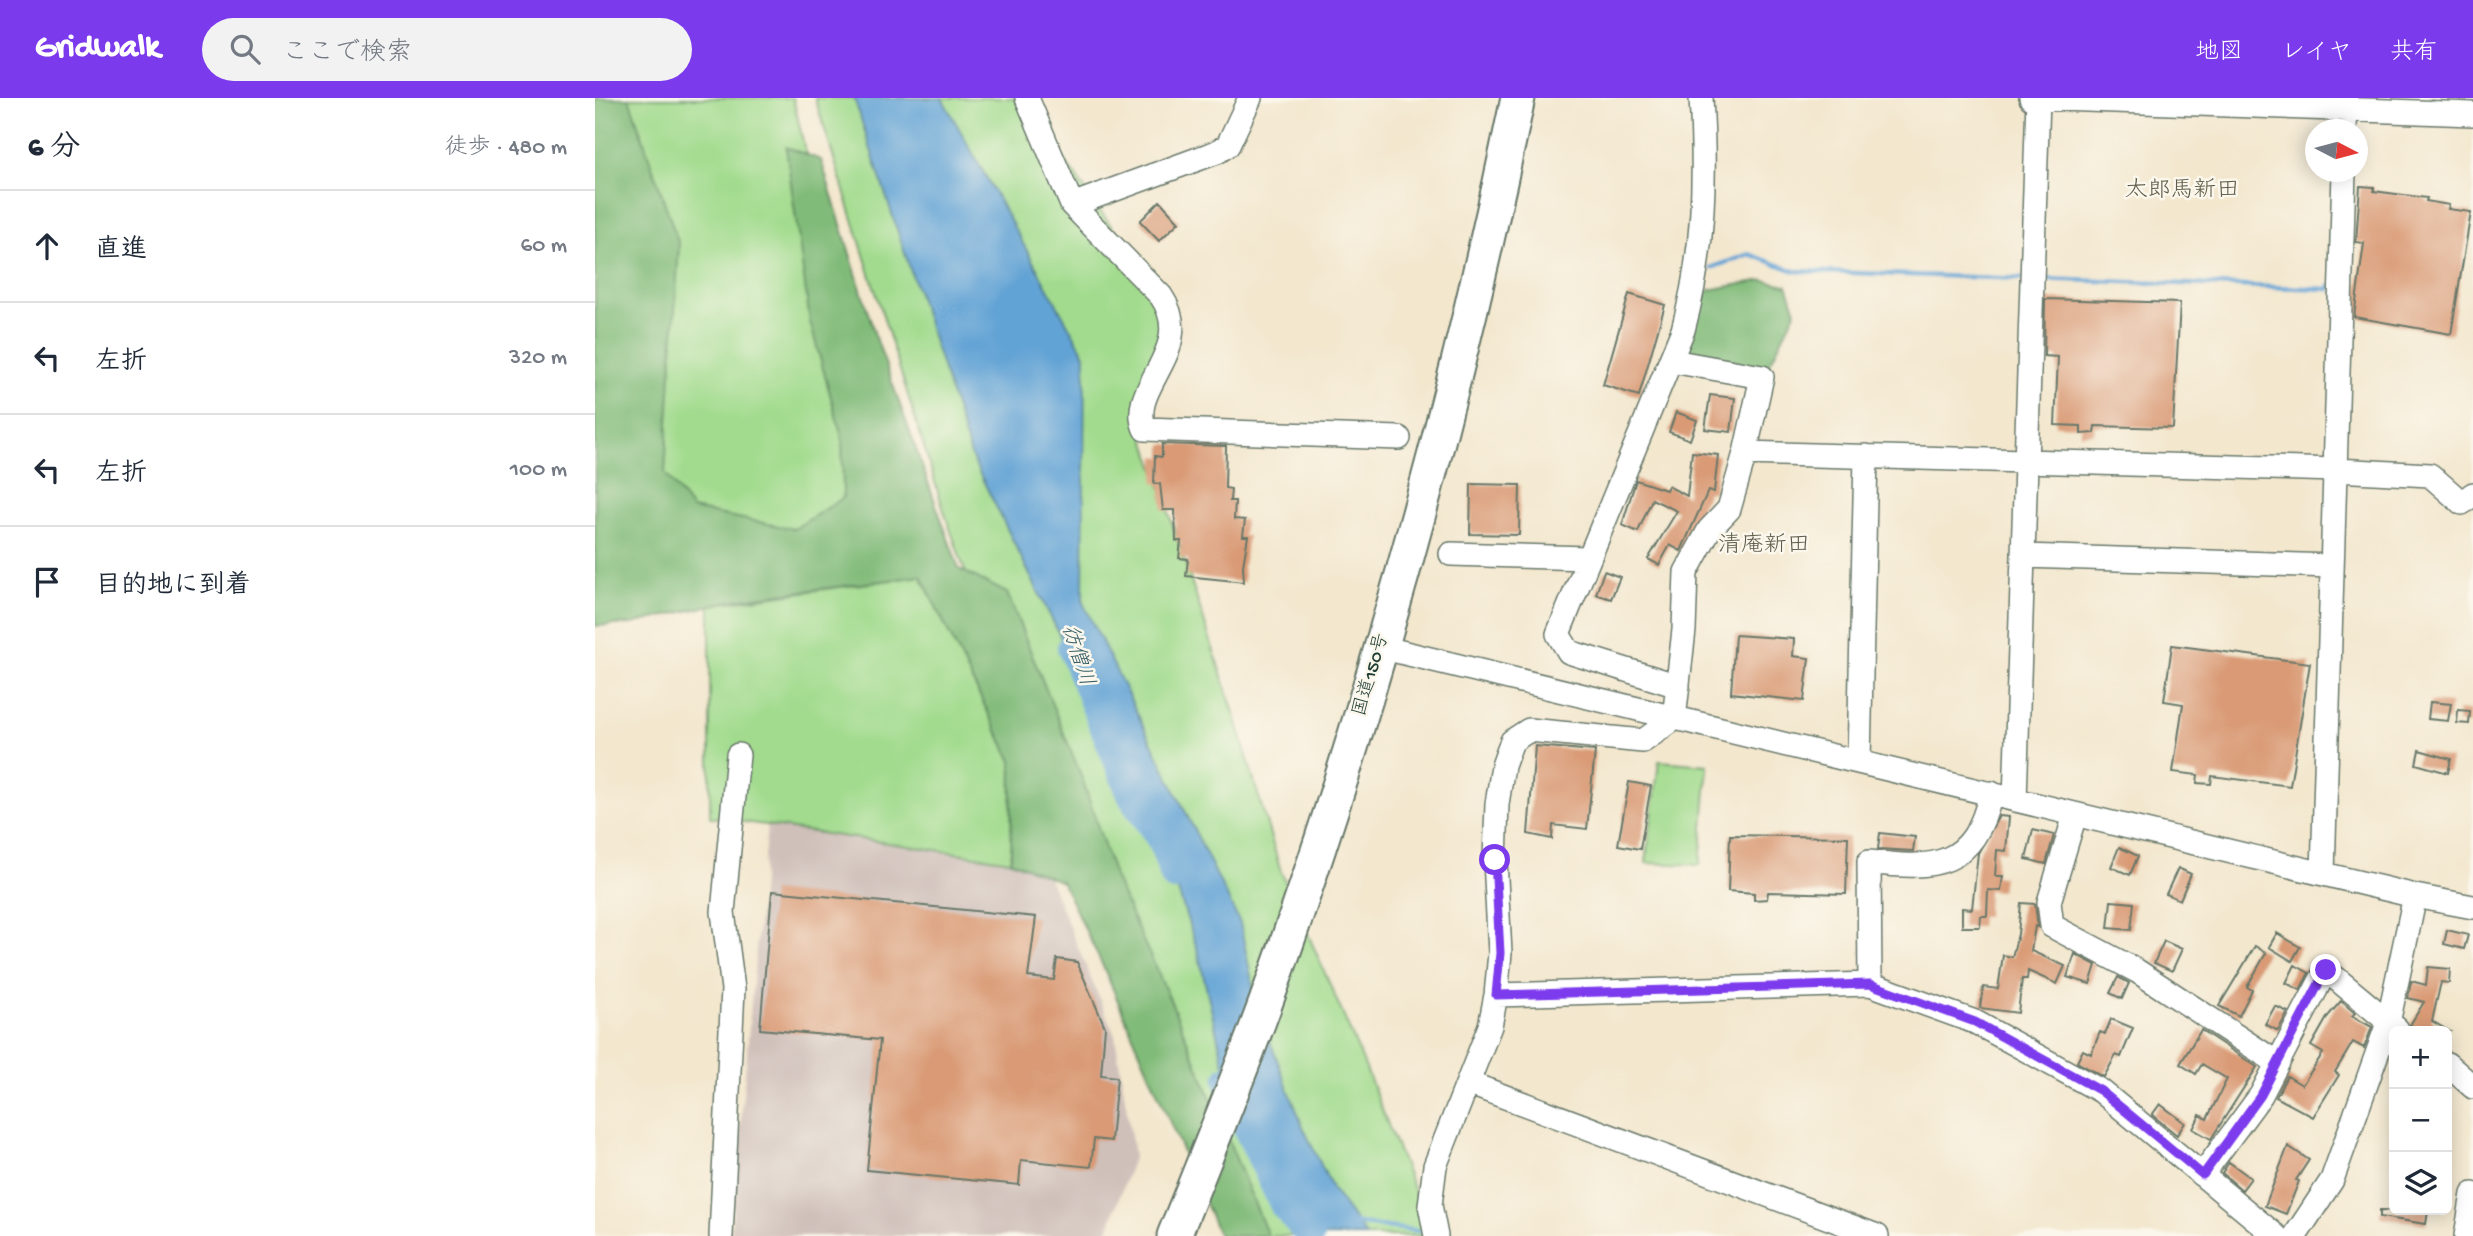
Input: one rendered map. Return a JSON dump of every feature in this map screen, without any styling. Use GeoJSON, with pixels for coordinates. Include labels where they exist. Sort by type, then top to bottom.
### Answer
{"type":"FeatureCollection","features":[{"type":"Feature","properties":{"kind":"highway","name":"国道150号"},"geometry":{"type":"LineString","coordinates":[[1174,1236],[1284,953],[1380,647],[1426,487],[1482,271],[1518,98]]}},
{"type":"Feature","properties":{"kind":"street"},"geometry":{"type":"LineString","coordinates":[[1027,98],[1072,205],[1161,296],[1170,309],[1173,337],[1143,404],[1140,418],[1145,429],[1399,438]]}},
{"type":"Feature","properties":{"kind":"street"},"geometry":{"type":"LineString","coordinates":[[1072,205],[1217,152],[1228,145],[1250,98]]}},
{"type":"Feature","properties":{"kind":"street"},"geometry":{"type":"LineString","coordinates":[[1678,686],[1569,652],[1558,634],[1672,361],[1696,284],[1703,234],[1701,98]]}},
{"type":"Feature","properties":{"kind":"street"},"geometry":{"type":"LineString","coordinates":[[2031,98],[2346,112],[2473,114]]}},
{"type":"Feature","properties":{"kind":"street"},"geometry":{"type":"LineString","coordinates":[[2015,800],[2038,98]]}},
{"type":"Feature","properties":{"kind":"street"},"geometry":{"type":"LineString","coordinates":[[2323,873],[2344,182]]}},
{"type":"Feature","properties":{"kind":"street"},"geometry":{"type":"LineString","coordinates":[[1436,1236],[1430,1205],[1435,1166],[1490,1026],[1496,995],[1500,953],[1495,860],[1497,804],[1503,766],[1512,741],[1529,730],[1643,741],[1674,719],[1686,572],[1709,530],[1729,509],[1762,377],[1672,361]]}},
{"type":"Feature","properties":{"kind":"street"},"geometry":{"type":"LineString","coordinates":[[1745,453],[2430,475],[2469,495]]}},
{"type":"Feature","properties":{"kind":"street"},"geometry":{"type":"LineString","coordinates":[[1859,761],[1866,456]]}},
{"type":"Feature","properties":{"kind":"street"},"geometry":{"type":"LineString","coordinates":[[1451,554],[1588,558]]}},
{"type":"Feature","properties":{"kind":"street"},"geometry":{"type":"LineString","coordinates":[[2024,556],[2332,566]]}},
{"type":"Feature","properties":{"kind":"street"},"geometry":{"type":"LineString","coordinates":[[1380,647],[2074,815],[2415,896],[2473,907]]}},
{"type":"Feature","properties":{"kind":"street"},"geometry":{"type":"LineString","coordinates":[[721,1236],[733,989],[723,912],[738,755]]}},
{"type":"Feature","properties":{"kind":"street"},"geometry":{"type":"LineString","coordinates":[[1870,984],[1869,862],[1913,868],[1955,857],[1971,842],[1987,809],[1991,793]]}},
{"type":"Feature","properties":{"kind":"street"},"geometry":{"type":"LineString","coordinates":[[2074,815],[2049,902],[2052,926],[2137,971],[2276,1062]]}},
{"type":"Feature","properties":{"kind":"street"},"geometry":{"type":"LineString","coordinates":[[2394,1026],[2415,896]]}},
{"type":"Feature","properties":{"kind":"street"},"geometry":{"type":"LineString","coordinates":[[2203,1175],[2261,1095],[2326,970],[2393,1026]]}},
{"type":"Feature","properties":{"kind":"street"},"geometry":{"type":"LineString","coordinates":[[1496,995],[1870,984],[1975,1022],[2101,1091],[2276,1236]]}},
{"type":"Feature","properties":{"kind":"street"},"geometry":{"type":"LineString","coordinates":[[2295,1236],[2332,1180],[2389,1039]]}},
{"type":"Feature","properties":{"kind":"street"},"geometry":{"type":"LineString","coordinates":[[2452,1068],[2473,1087]]}},
{"type":"Feature","properties":{"kind":"street"},"geometry":{"type":"LineString","coordinates":[[1468,1083],[1877,1236]]}},
{"type":"Feature","properties":{"kind":"street"},"geometry":{"type":"LineString","coordinates":[[2466,1236],[2473,1194]]}},
{"type":"Feature","properties":{"kind":"shaded area"},"geometry":{"type":"Polygon","coordinates":[[[767,824],[1039,854],[1115,1036],[1134,1155],[1106,1236],[781,1236],[731,1233],[767,824]]]}},
{"type":"Feature","properties":{"kind":"green space"},"geometry":{"type":"Polygon","coordinates":[[[595,98],[793,98],[899,557],[716,604],[921,576],[1012,761],[1011,861],[710,817],[710,605],[676,613],[595,98]]]}},
{"type":"Feature","properties":{"kind":"green space"},"geometry":{"type":"Polygon","coordinates":[[[595,98],[629,98],[679,245],[665,473],[692,509],[794,529],[843,498],[842,437],[810,322],[786,147],[821,160],[875,335],[959,569],[1007,593],[1082,778],[1115,879],[1172,1004],[1268,1236],[1219,1236],[1103,966],[1062,882],[1011,861],[1012,761],[921,576],[734,600],[632,624],[595,626],[595,98]]]}},
{"type":"Feature","properties":{"kind":"green space"},"geometry":{"type":"Polygon","coordinates":[[[815,98],[1029,98],[1038,123],[1170,309],[1143,433],[1234,713],[1281,872],[1360,1054],[1432,1236],[1228,1236],[1103,966],[945,514],[815,98]]]}},
{"type":"Feature","properties":{"kind":"green space"},"geometry":{"type":"Polygon","coordinates":[[[1763,280],[1787,285],[1796,311],[1768,367],[1727,371],[1672,361],[1683,330],[1709,290],[1763,280]]]}},
{"type":"Feature","properties":{"kind":"green space"},"geometry":{"type":"Polygon","coordinates":[[[1659,761],[1708,765],[1700,865],[1646,863],[1659,761]]]}},
{"type":"Feature","properties":{"kind":"water"},"geometry":{"type":"Polygon","coordinates":[[[854,98],[942,98],[1085,355],[1083,603],[1240,923],[1258,1010],[1303,1127],[1333,1190],[1366,1236],[1314,1236],[1231,1095],[1198,952],[1162,842],[972,458],[854,98]]]}},
{"type":"Feature","properties":{"kind":"building"},"geometry":{"type":"Polygon","coordinates":[[[2360,186],[2374,187],[2374,191],[2427,198],[2426,201],[2449,205],[2448,209],[2471,212],[2451,334],[2354,317],[2364,243],[2356,242],[2360,186]]]}},
{"type":"Feature","properties":{"kind":"building"},"geometry":{"type":"Polygon","coordinates":[[[1160,201],[1179,222],[1159,241],[1140,221],[1160,201]]]}},
{"type":"Feature","properties":{"kind":"building"},"geometry":{"type":"Polygon","coordinates":[[[1629,294],[1665,305],[1639,396],[1603,385],[1629,294]]]}},
{"type":"Feature","properties":{"kind":"building"},"geometry":{"type":"Polygon","coordinates":[[[2045,299],[2180,303],[2173,428],[2095,426],[2094,433],[2081,434],[2081,426],[2055,425],[2058,357],[2044,356],[2045,299]]]}},
{"type":"Feature","properties":{"kind":"building"},"geometry":{"type":"Polygon","coordinates":[[[1710,395],[1735,398],[1731,432],[1705,429],[1710,395]]]}},
{"type":"Feature","properties":{"kind":"building"},"geometry":{"type":"Polygon","coordinates":[[[1676,412],[1697,420],[1690,440],[1669,432],[1676,412]]]}},
{"type":"Feature","properties":{"kind":"building"},"geometry":{"type":"Polygon","coordinates":[[[1162,444],[1226,446],[1225,488],[1231,489],[1230,501],[1235,501],[1234,519],[1245,520],[1243,536],[1248,536],[1243,566],[1244,582],[1186,576],[1188,559],[1179,558],[1181,541],[1176,541],[1175,510],[1163,510],[1160,484],[1154,483],[1155,456],[1162,457],[1162,444]]]}},
{"type":"Feature","properties":{"kind":"building"},"geometry":{"type":"Polygon","coordinates":[[[1692,452],[1718,455],[1714,492],[1708,491],[1681,551],[1670,545],[1659,565],[1648,559],[1677,511],[1652,499],[1638,532],[1622,525],[1636,480],[1666,490],[1668,486],[1687,496],[1692,452]]]}},
{"type":"Feature","properties":{"kind":"building"},"geometry":{"type":"Polygon","coordinates":[[[1471,484],[1520,485],[1519,535],[1470,534],[1471,484]]]}},
{"type":"Feature","properties":{"kind":"building"},"geometry":{"type":"Polygon","coordinates":[[[1604,571],[1620,577],[1611,599],[1596,594],[1604,571]]]}},
{"type":"Feature","properties":{"kind":"building"},"geometry":{"type":"Polygon","coordinates":[[[1735,635],[1794,639],[1793,656],[1809,658],[1804,701],[1731,693],[1735,635]]]}},
{"type":"Feature","properties":{"kind":"building"},"geometry":{"type":"Polygon","coordinates":[[[2172,645],[2310,663],[2290,786],[2212,776],[2211,784],[2197,783],[2198,775],[2173,772],[2183,704],[2164,701],[2172,645]]]}},
{"type":"Feature","properties":{"kind":"building"},"geometry":{"type":"Polygon","coordinates":[[[2430,702],[2451,704],[2448,721],[2428,719],[2430,702]]]}},
{"type":"Feature","properties":{"kind":"building"},"geometry":{"type":"Polygon","coordinates":[[[2458,710],[2470,711],[2469,724],[2457,723],[2458,710]]]}},
{"type":"Feature","properties":{"kind":"building"},"geometry":{"type":"Polygon","coordinates":[[[1535,746],[1595,751],[1587,829],[1553,825],[1552,839],[1528,834],[1535,746]]]}},
{"type":"Feature","properties":{"kind":"building"},"geometry":{"type":"Polygon","coordinates":[[[2419,750],[2451,759],[2448,773],[2416,764],[2419,750]]]}},
{"type":"Feature","properties":{"kind":"building"},"geometry":{"type":"Polygon","coordinates":[[[1629,782],[1651,786],[1640,849],[1618,845],[1629,782]]]}},
{"type":"Feature","properties":{"kind":"building"},"geometry":{"type":"Polygon","coordinates":[[[1999,816],[2009,817],[2006,851],[1997,850],[1995,876],[2003,876],[2001,891],[1988,890],[1987,916],[1981,916],[1980,927],[1962,927],[1962,908],[1972,909],[1978,853],[1999,816]]]}},
{"type":"Feature","properties":{"kind":"building"},"geometry":{"type":"Polygon","coordinates":[[[2033,830],[2054,835],[2046,864],[2026,859],[2033,830]]]}},
{"type":"Feature","properties":{"kind":"building"},"geometry":{"type":"Polygon","coordinates":[[[1880,833],[1915,837],[1913,851],[1878,849],[1880,833]]]}},
{"type":"Feature","properties":{"kind":"building"},"geometry":{"type":"Polygon","coordinates":[[[1730,835],[1848,837],[1846,894],[1768,892],[1767,899],[1754,900],[1754,893],[1728,891],[1730,835]]]}},
{"type":"Feature","properties":{"kind":"building"},"geometry":{"type":"Polygon","coordinates":[[[2119,847],[2138,856],[2130,875],[2111,867],[2119,847]]]}},
{"type":"Feature","properties":{"kind":"building"},"geometry":{"type":"Polygon","coordinates":[[[2178,868],[2191,874],[2180,900],[2166,894],[2178,868]]]}},
{"type":"Feature","properties":{"kind":"building"},"geometry":{"type":"Polygon","coordinates":[[[772,891],[1036,917],[1028,977],[1054,980],[1057,959],[1077,962],[1105,1027],[1101,1075],[1117,1077],[1111,1141],[1094,1139],[1091,1167],[1021,1160],[1019,1185],[867,1170],[880,1040],[760,1029],[772,891]]]}},
{"type":"Feature","properties":{"kind":"building"},"geometry":{"type":"Polygon","coordinates":[[[2111,901],[2134,903],[2131,930],[2108,928],[2111,901]]]}},
{"type":"Feature","properties":{"kind":"building"},"geometry":{"type":"Polygon","coordinates":[[[2021,903],[2035,904],[2038,927],[2035,926],[2031,951],[2065,966],[2057,984],[2028,971],[2027,979],[2022,979],[2018,1013],[1980,1008],[1983,987],[1998,989],[2003,955],[2012,957],[2018,934],[2021,903]]]}},
{"type":"Feature","properties":{"kind":"building"},"geometry":{"type":"Polygon","coordinates":[[[2447,930],[2468,935],[2464,949],[2444,944],[2447,930]]]}},
{"type":"Feature","properties":{"kind":"building"},"geometry":{"type":"Polygon","coordinates":[[[2277,933],[2300,947],[2292,961],[2269,947],[2277,933]]]}},
{"type":"Feature","properties":{"kind":"building"},"geometry":{"type":"Polygon","coordinates":[[[2164,941],[2182,949],[2172,971],[2154,963],[2164,941]]]}},
{"type":"Feature","properties":{"kind":"building"},"geometry":{"type":"Polygon","coordinates":[[[2255,946],[2266,953],[2247,987],[2252,990],[2239,1016],[2219,1006],[2255,946]]]}},
{"type":"Feature","properties":{"kind":"building"},"geometry":{"type":"Polygon","coordinates":[[[2075,954],[2096,965],[2090,984],[2067,977],[2075,954]]]}},
{"type":"Feature","properties":{"kind":"building"},"geometry":{"type":"Polygon","coordinates":[[[2295,965],[2309,973],[2300,990],[2286,983],[2295,965]]]}},
{"type":"Feature","properties":{"kind":"building"},"geometry":{"type":"Polygon","coordinates":[[[2428,967],[2450,969],[2449,983],[2441,982],[2432,1021],[2440,1026],[2410,1025],[2424,1002],[2408,998],[2411,981],[2426,985],[2428,967]]]}},
{"type":"Feature","properties":{"kind":"building"},"geometry":{"type":"Polygon","coordinates":[[[2118,977],[2129,983],[2122,999],[2110,993],[2118,977]]]}},
{"type":"Feature","properties":{"kind":"building"},"geometry":{"type":"Polygon","coordinates":[[[2341,1001],[2355,1013],[2352,1016],[2372,1027],[2364,1048],[2353,1042],[2335,1072],[2339,1075],[2313,1117],[2276,1097],[2287,1076],[2302,1085],[2323,1053],[2311,1046],[2328,1016],[2341,1001]]]}},
{"type":"Feature","properties":{"kind":"building"},"geometry":{"type":"Polygon","coordinates":[[[2275,1006],[2288,1012],[2278,1031],[2265,1024],[2275,1006]]]}},
{"type":"Feature","properties":{"kind":"building"},"geometry":{"type":"Polygon","coordinates":[[[2111,1019],[2133,1028],[2121,1057],[2116,1055],[2104,1077],[2077,1062],[2083,1050],[2091,1054],[2100,1032],[2105,1034],[2111,1019]]]}},
{"type":"Feature","properties":{"kind":"building"},"geometry":{"type":"Polygon","coordinates":[[[2201,1030],[2257,1067],[2211,1139],[2193,1129],[2200,1115],[2207,1119],[2227,1079],[2202,1064],[2196,1074],[2180,1064],[2201,1030]]]}},
{"type":"Feature","properties":{"kind":"building"},"geometry":{"type":"Polygon","coordinates":[[[2160,1104],[2185,1123],[2177,1135],[2152,1115],[2160,1104]]]}},
{"type":"Feature","properties":{"kind":"building"},"geometry":{"type":"Polygon","coordinates":[[[2288,1146],[2309,1160],[2296,1180],[2299,1181],[2286,1214],[2265,1206],[2288,1146]]]}},
{"type":"Feature","properties":{"kind":"building"},"geometry":{"type":"Polygon","coordinates":[[[2229,1162],[2251,1178],[2242,1190],[2222,1173],[2229,1162]]]}},
{"type":"Feature","properties":{"kind":"building"},"geometry":{"type":"Polygon","coordinates":[[[2380,1210],[2389,1210],[2389,1215],[2427,1215],[2426,1224],[2380,1217],[2380,1210]]]}},
{"type":"Feature","properties":{"kind":"waterway"},"geometry":{"type":"LineString","coordinates":[[1711,268],[1749,254],[1795,271],[2027,279]]}},
{"type":"Feature","properties":{"kind":"waterway"},"geometry":{"type":"LineString","coordinates":[[2039,279],[2330,289],[2330,285]]}},
{"type":"Feature","properties":{"kind":"waterway","name":"彷僧川"},"geometry":{"type":"LineString","coordinates":[[1071,647],[1132,797],[1162,842],[1174,877]]}},
{"type":"Feature","properties":{"kind":"waterway","name":"彷僧川"},"geometry":{"type":"LineString","coordinates":[[1228,1079],[1231,1095],[1284,1206],[1310,1236]]}},
{"type":"Feature","properties":{"kind":"waterway"},"geometry":{"type":"LineString","coordinates":[[1293,1217],[1306,1218]]}},
{"type":"Feature","properties":{"kind":"waterway"},"geometry":{"type":"LineString","coordinates":[[1353,1223],[1428,1232]]}},
{"type":"Feature","properties":{"kind":"waterway"},"geometry":{"type":"LineString","coordinates":[[1444,1234],[1454,1236]]}},
{"type":"Feature","properties":{"kind":"district","name":"太郎馬新田"},"geometry":{"type":"Point","coordinates":[2182,191]}},
{"type":"Feature","properties":{"kind":"district","name":"清庵新田"},"geometry":{"type":"Point","coordinates":[1764,546]}},
{"type":"Feature","properties":{"kind":"route"},"geometry":{"type":"LineString","coordinates":[[1495,860],[1500,953],[1496,995],[1870,984],[1975,1022],[2101,1091],[2203,1175],[2261,1095],[2326,970]]}}]}
